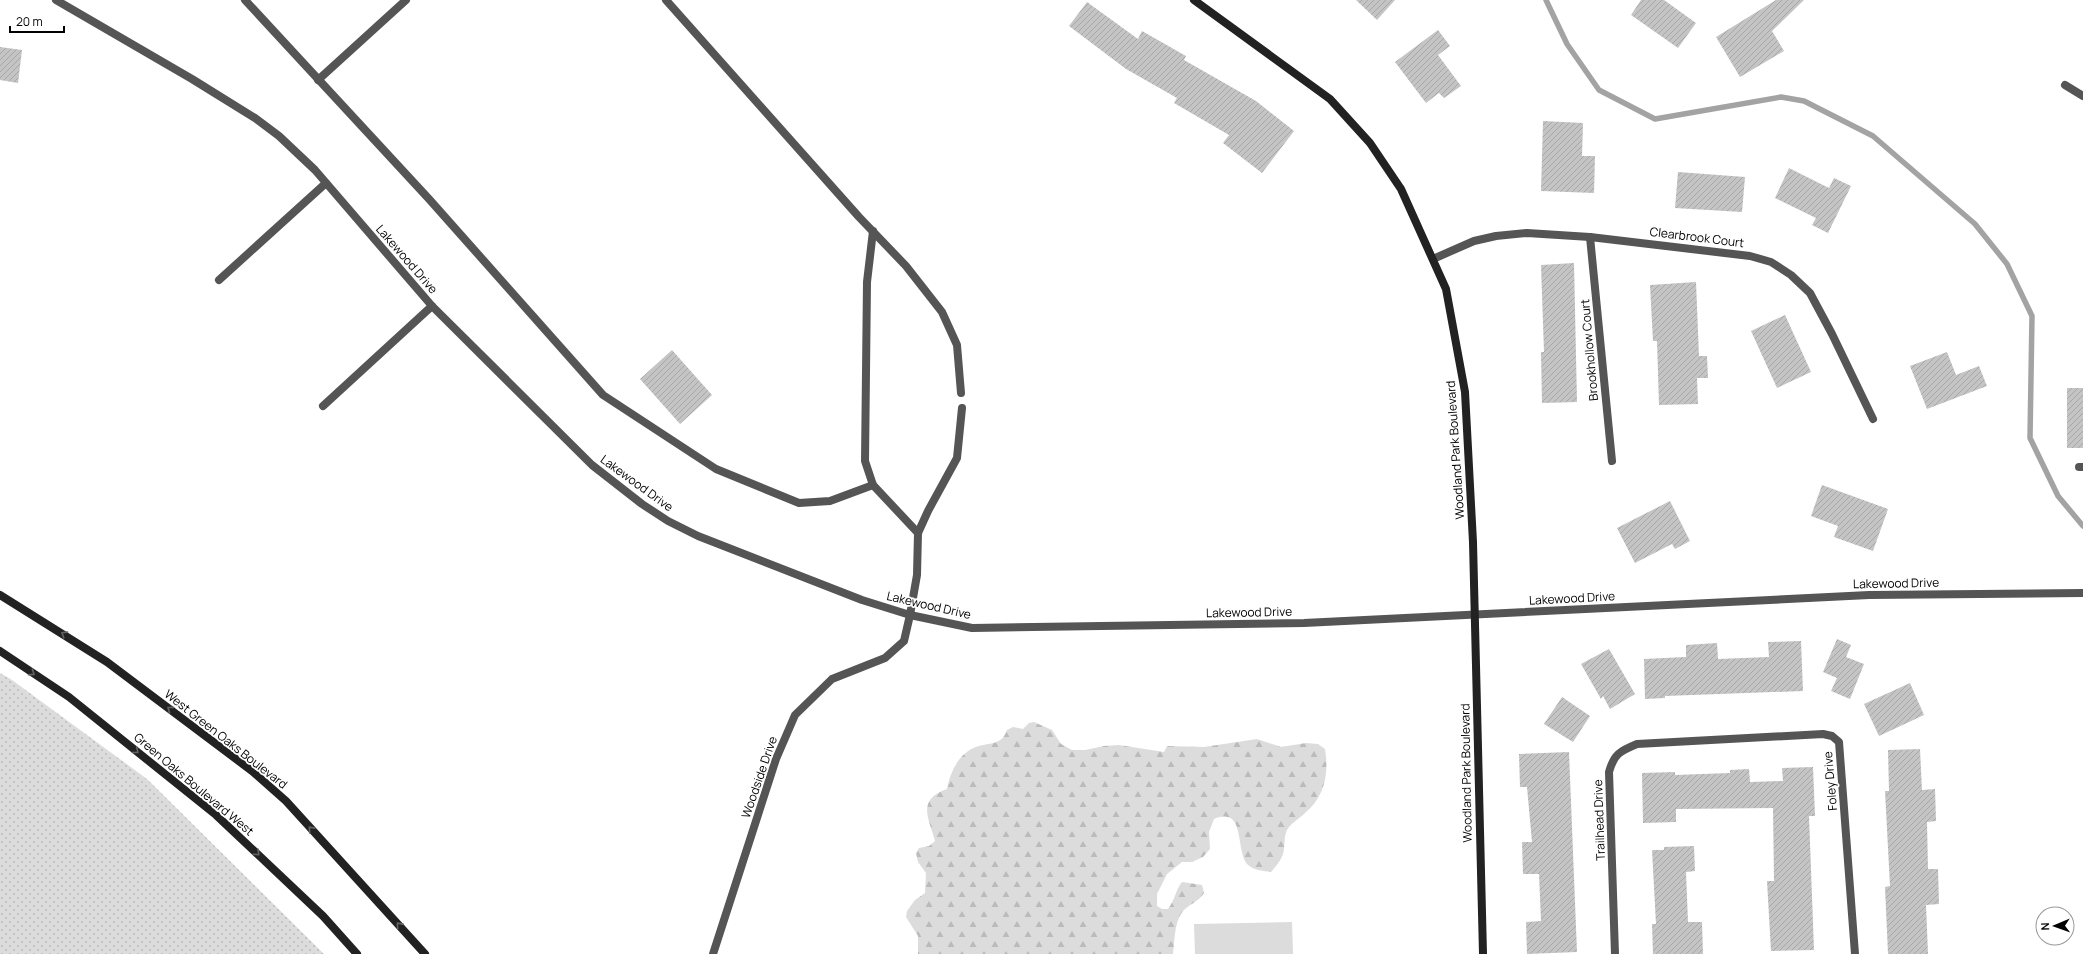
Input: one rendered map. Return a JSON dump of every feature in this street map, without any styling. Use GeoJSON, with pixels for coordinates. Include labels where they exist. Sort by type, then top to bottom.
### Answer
{"type":"FeatureCollection","features":[{"type":"Feature","properties":{"kind":"street","name":"Lakewood Drive"},"geometry":{"type":"LineString","coordinates":[[56,0],[192,79],[255,118],[279,136],[326,183],[432,306],[592,465],[642,504],[668,521],[698,536],[862,600],[910,615],[972,628],[1304,623],[1870,594],[2083,593]]}},
{"type":"Feature","properties":{"kind":"street"},"geometry":{"type":"LineString","coordinates":[[245,0],[429,199],[603,395],[716,469],[799,503],[830,501],[873,485]]}},
{"type":"Feature","properties":{"kind":"street"},"geometry":{"type":"LineString","coordinates":[[318,80],[406,0]]}},
{"type":"Feature","properties":{"kind":"street"},"geometry":{"type":"LineString","coordinates":[[666,0],[906,266],[942,312],[957,345],[961,392]]}},
{"type":"Feature","properties":{"kind":"street","name":"Woodland Park Boulevard"},"geometry":{"type":"LineString","coordinates":[[1194,0],[1330,99],[1370,144],[1401,189],[1446,289],[1464,392],[1473,542],[1483,954]]}},
{"type":"Feature","properties":{"kind":"street"},"geometry":{"type":"LineString","coordinates":[[2065,85],[2083,96]]}},
{"type":"Feature","properties":{"kind":"street"},"geometry":{"type":"LineString","coordinates":[[220,280],[326,183]]}},
{"type":"Feature","properties":{"kind":"street"},"geometry":{"type":"LineString","coordinates":[[873,231],[867,282],[865,461],[873,485],[918,533],[928,511],[957,458],[962,408]]}},
{"type":"Feature","properties":{"kind":"street","name":"Clearbrook Court"},"geometry":{"type":"LineString","coordinates":[[1433,258],[1474,242],[1496,236],[1527,233],[1590,237],[1750,256],[1771,262],[1791,275],[1810,293],[1874,419]]}},
{"type":"Feature","properties":{"kind":"street","name":"Brookhollow Court"},"geometry":{"type":"LineString","coordinates":[[1590,237],[1612,461]]}},
{"type":"Feature","properties":{"kind":"street"},"geometry":{"type":"LineString","coordinates":[[323,406],[432,306]]}},
{"type":"Feature","properties":{"kind":"street","name":"Woodside Drive"},"geometry":{"type":"LineString","coordinates":[[713,954],[776,759],[796,715],[832,679],[885,658],[904,641],[917,575],[918,533]]}},
{"type":"Feature","properties":{"kind":"street","name":"West Green Oaks Boulevard"},"geometry":{"type":"LineString","coordinates":[[0,595],[107,662],[252,771],[286,801],[425,954]]}},
{"type":"Feature","properties":{"kind":"street","name":"Green Oaks Boulevard West"},"geometry":{"type":"LineString","coordinates":[[0,651],[68,697],[216,815],[323,916],[357,954]]}},
{"type":"Feature","properties":{"kind":"street","name":"Foley Drive"},"geometry":{"type":"LineString","coordinates":[[1705,740],[1823,734],[1832,736],[1839,742],[1855,954]]}},
{"type":"Feature","properties":{"kind":"street","name":"Trailhead Drive"},"geometry":{"type":"LineString","coordinates":[[1616,954],[1609,772],[1612,759],[1624,749],[1637,744],[1705,740]]}},
{"type":"Feature","properties":{"kind":"green space"},"geometry":{"type":"Polygon","coordinates":[[[0,673],[12,680],[147,779],[324,954],[0,954],[0,673]]]}},
{"type":"Feature","properties":{"kind":"green space"},"geometry":{"type":"Polygon","coordinates":[[[1034,722],[1052,730],[1061,744],[1072,750],[1085,750],[1119,745],[1164,752],[1167,746],[1204,747],[1257,739],[1281,747],[1306,743],[1318,744],[1325,749],[1326,776],[1321,792],[1312,806],[1287,830],[1283,855],[1271,872],[1255,869],[1247,864],[1243,857],[1238,831],[1231,818],[1224,817],[1214,819],[1209,832],[1210,849],[1203,857],[1192,862],[1182,862],[1167,874],[1157,894],[1157,906],[1162,909],[1168,909],[1182,882],[1202,885],[1204,893],[1202,896],[1181,913],[1177,924],[1173,954],[918,954],[918,936],[906,917],[907,911],[915,900],[925,893],[926,873],[918,862],[916,853],[919,848],[929,846],[935,841],[928,817],[928,804],[937,793],[947,789],[950,776],[956,764],[960,758],[970,750],[1002,739],[1007,730],[1013,727],[1023,729],[1029,723],[1034,722]]]}},
{"type":"Feature","properties":{"kind":"green space"},"geometry":{"type":"Polygon","coordinates":[[[1292,922],[1293,954],[1195,954],[1194,924],[1292,922]]]}},
{"type":"Feature","properties":{"kind":"building"},"geometry":{"type":"Polygon","coordinates":[[[1356,0],[1395,0],[1377,20],[1356,0]]]}},
{"type":"Feature","properties":{"kind":"building"},"geometry":{"type":"Polygon","coordinates":[[[1641,0],[1664,0],[1696,23],[1678,48],[1631,15],[1641,0]]]}},
{"type":"Feature","properties":{"kind":"building"},"geometry":{"type":"Polygon","coordinates":[[[1776,0],[1804,0],[1772,31],[1784,51],[1740,77],[1716,37],[1776,0]]]}},
{"type":"Feature","properties":{"kind":"building"},"geometry":{"type":"Polygon","coordinates":[[[1087,2],[1138,39],[1142,31],[1186,56],[1184,60],[1256,101],[1294,131],[1262,173],[1223,143],[1229,135],[1174,103],[1177,98],[1126,69],[1069,26],[1087,2]]]}},
{"type":"Feature","properties":{"kind":"building"},"geometry":{"type":"Polygon","coordinates":[[[1438,30],[1450,46],[1438,55],[1461,86],[1444,98],[1439,93],[1426,103],[1395,62],[1438,30]]]}},
{"type":"Feature","properties":{"kind":"building"},"geometry":{"type":"Polygon","coordinates":[[[0,47],[22,50],[18,83],[0,80],[0,47]]]}},
{"type":"Feature","properties":{"kind":"building"},"geometry":{"type":"Polygon","coordinates":[[[1543,121],[1583,123],[1582,156],[1595,156],[1594,193],[1541,191],[1543,121]]]}},
{"type":"Feature","properties":{"kind":"building"},"geometry":{"type":"Polygon","coordinates":[[[1789,168],[1829,188],[1834,178],[1851,186],[1828,233],[1812,225],[1816,218],[1775,198],[1789,168]]]}},
{"type":"Feature","properties":{"kind":"building"},"geometry":{"type":"Polygon","coordinates":[[[1678,172],[1745,177],[1742,212],[1675,208],[1678,172]]]}},
{"type":"Feature","properties":{"kind":"building"},"geometry":{"type":"Polygon","coordinates":[[[1574,263],[1577,402],[1542,403],[1541,352],[1544,352],[1541,265],[1574,263]]]}},
{"type":"Feature","properties":{"kind":"building"},"geometry":{"type":"Polygon","coordinates":[[[1696,282],[1699,356],[1707,356],[1708,378],[1697,378],[1698,404],[1659,405],[1657,341],[1653,341],[1650,285],[1696,282]]]}},
{"type":"Feature","properties":{"kind":"building"},"geometry":{"type":"Polygon","coordinates":[[[1785,315],[1811,372],[1777,388],[1751,331],[1785,315]]]}},
{"type":"Feature","properties":{"kind":"building"},"geometry":{"type":"Polygon","coordinates":[[[672,350],[712,395],[680,424],[640,379],[672,350]]]}},
{"type":"Feature","properties":{"kind":"building"},"geometry":{"type":"Polygon","coordinates":[[[1947,352],[1956,375],[1979,366],[1987,386],[1927,409],[1910,366],[1947,352]]]}},
{"type":"Feature","properties":{"kind":"building"},"geometry":{"type":"Polygon","coordinates":[[[2067,388],[2083,388],[2083,448],[2067,448],[2067,388]]]}},
{"type":"Feature","properties":{"kind":"building"},"geometry":{"type":"Polygon","coordinates":[[[1822,485],[1888,509],[1873,551],[1834,537],[1838,526],[1811,516],[1822,485]]]}},
{"type":"Feature","properties":{"kind":"building"},"geometry":{"type":"Polygon","coordinates":[[[1670,501],[1690,541],[1675,549],[1672,544],[1635,563],[1617,528],[1670,501]]]}},
{"type":"Feature","properties":{"kind":"building"},"geometry":{"type":"Polygon","coordinates":[[[1837,639],[1851,645],[1846,657],[1864,664],[1850,699],[1831,691],[1837,678],[1823,672],[1837,639]]]}},
{"type":"Feature","properties":{"kind":"building"},"geometry":{"type":"Polygon","coordinates":[[[1801,641],[1803,691],[1665,696],[1665,698],[1645,699],[1644,659],[1686,657],[1686,645],[1717,643],[1718,659],[1769,657],[1768,642],[1801,641]]]}},
{"type":"Feature","properties":{"kind":"building"},"geometry":{"type":"Polygon","coordinates":[[[1609,649],[1635,694],[1610,709],[1603,696],[1601,699],[1581,664],[1609,649]]]}},
{"type":"Feature","properties":{"kind":"building"},"geometry":{"type":"Polygon","coordinates":[[[1910,683],[1924,715],[1879,736],[1864,704],[1910,683]]]}},
{"type":"Feature","properties":{"kind":"building"},"geometry":{"type":"Polygon","coordinates":[[[1562,697],[1590,716],[1573,742],[1544,724],[1562,697]]]}},
{"type":"Feature","properties":{"kind":"building"},"geometry":{"type":"Polygon","coordinates":[[[1920,749],[1922,790],[1935,789],[1936,821],[1927,822],[1928,869],[1938,869],[1939,904],[1926,905],[1928,954],[1888,954],[1885,887],[1890,886],[1885,791],[1889,791],[1888,750],[1920,749]]]}},
{"type":"Feature","properties":{"kind":"building"},"geometry":{"type":"Polygon","coordinates":[[[1569,752],[1577,952],[1527,954],[1526,922],[1541,921],[1539,874],[1523,874],[1522,842],[1532,842],[1527,787],[1520,787],[1519,754],[1569,752]]]}},
{"type":"Feature","properties":{"kind":"building"},"geometry":{"type":"Polygon","coordinates":[[[1813,767],[1815,816],[1809,816],[1814,950],[1771,951],[1767,881],[1774,881],[1773,808],[1676,809],[1676,822],[1643,823],[1642,773],[1675,772],[1675,775],[1730,773],[1730,770],[1749,769],[1750,782],[1783,781],[1782,768],[1813,767]]]}},
{"type":"Feature","properties":{"kind":"building"},"geometry":{"type":"Polygon","coordinates":[[[1694,846],[1695,871],[1686,872],[1688,922],[1702,922],[1703,954],[1653,954],[1652,924],[1656,924],[1652,850],[1664,850],[1664,847],[1694,846]]]}},
{"type":"Feature","properties":{"kind":"waterway"},"geometry":{"type":"LineString","coordinates":[[1546,0],[1567,44],[1599,90],[1655,119],[1781,97],[1804,101],[1873,136],[1975,224],[2007,264],[2032,316],[2030,438],[2058,496],[2083,526]]}}]}
